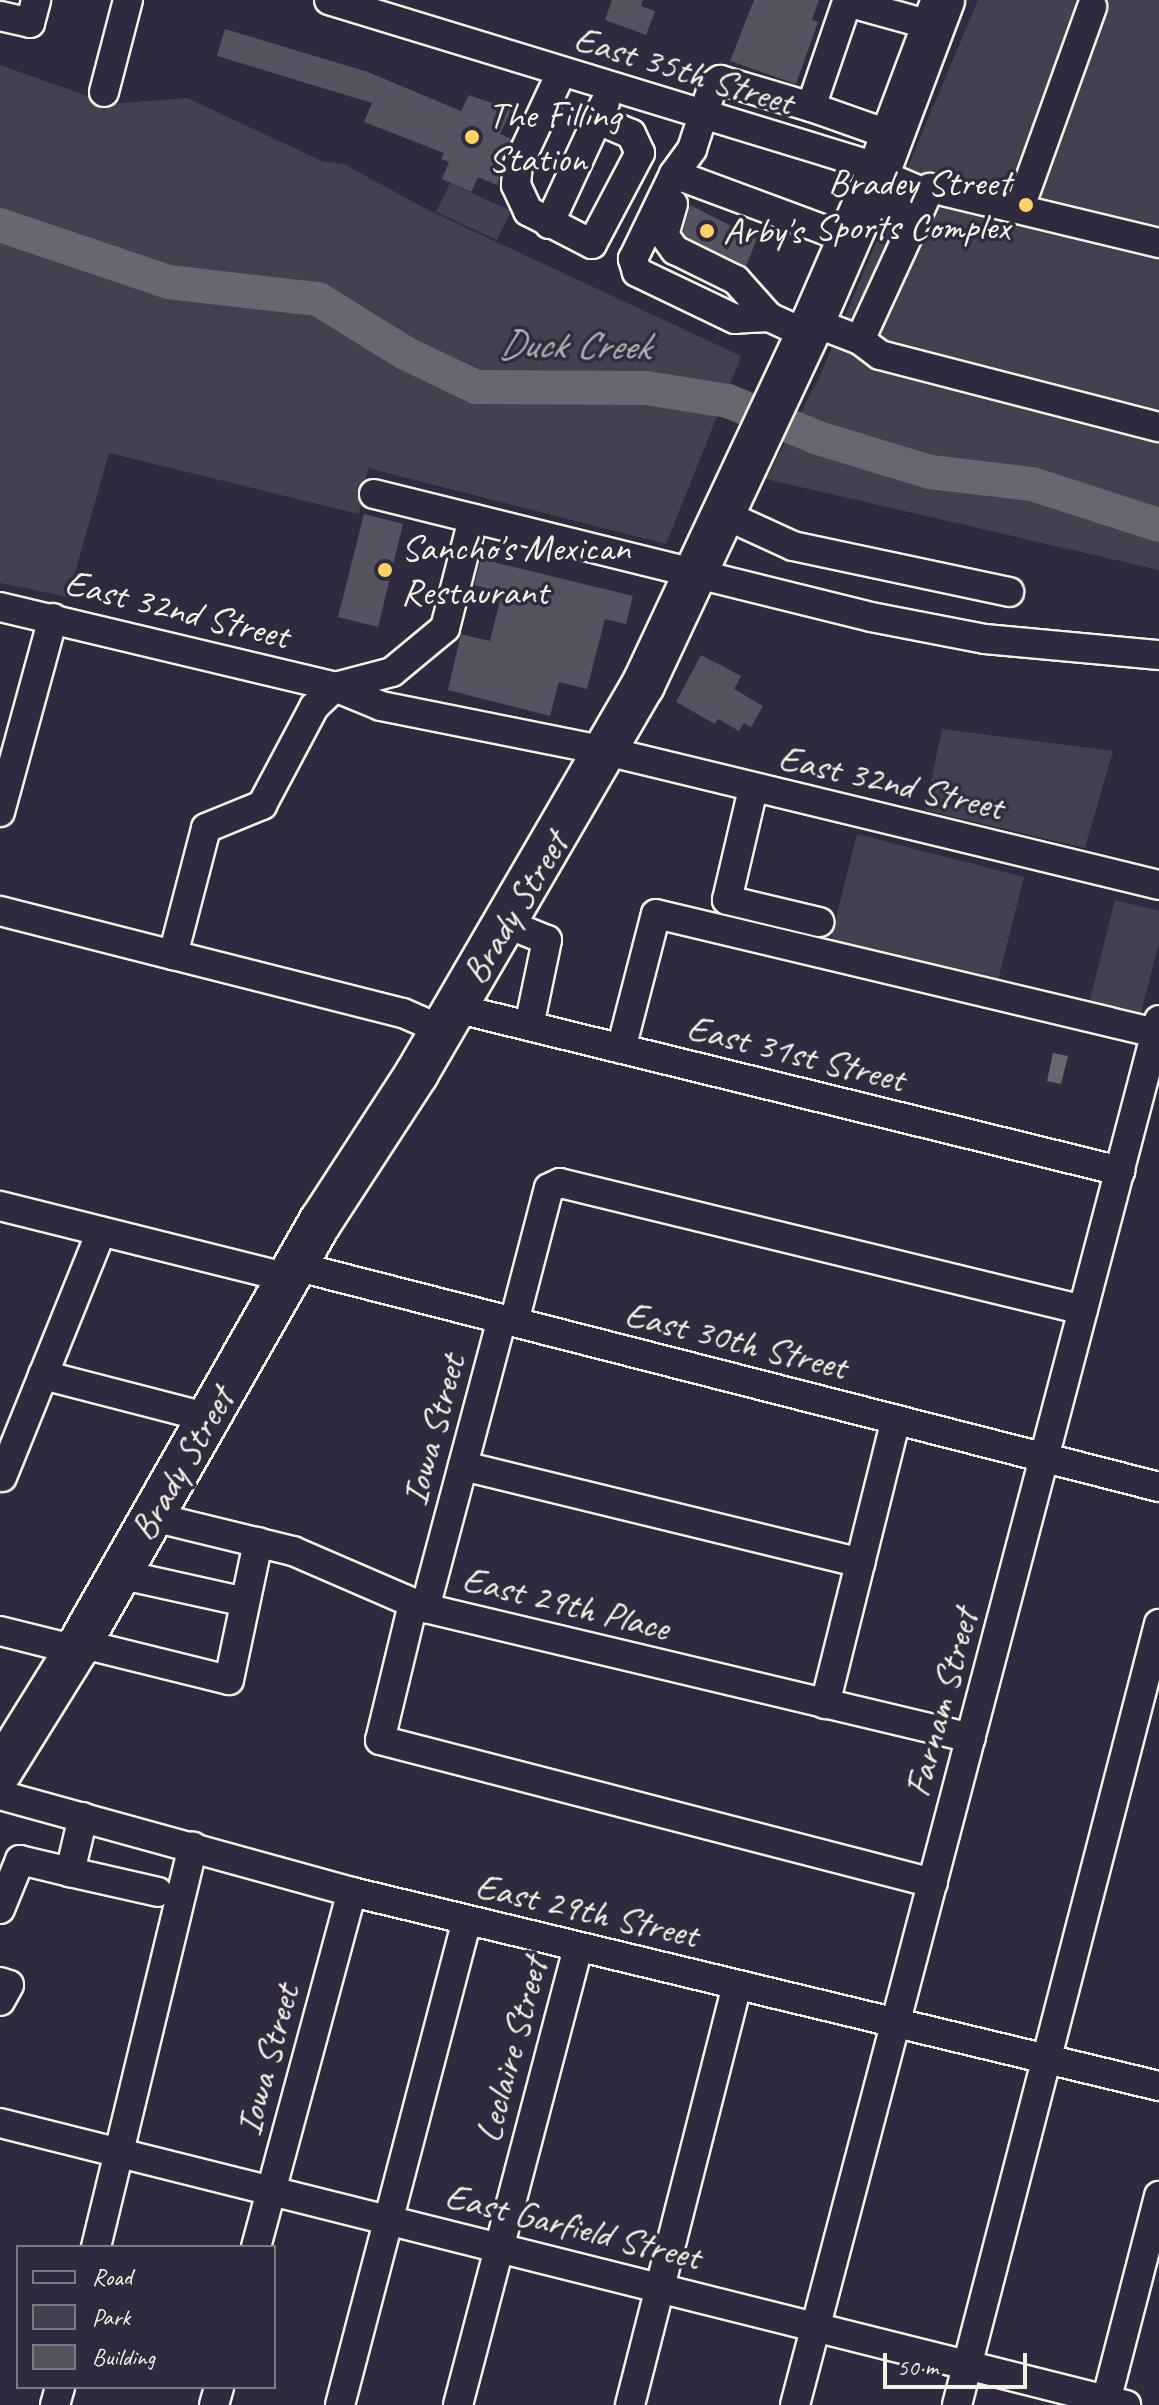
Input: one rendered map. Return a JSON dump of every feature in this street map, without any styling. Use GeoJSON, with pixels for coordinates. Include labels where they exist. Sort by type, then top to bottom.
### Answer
{"type":"FeatureCollection","features":[{"type":"Feature","properties":{"kind":"highway","name":"Brady Street"},"geometry":{"type":"LineString","coordinates":[[0,1772],[153,1517],[292,1272],[448,1019],[606,751],[694,576],[810,328],[880,168],[938,13]]}},
{"type":"Feature","properties":{"kind":"street"},"geometry":{"type":"LineString","coordinates":[[0,16],[30,23],[36,0]]}},
{"type":"Feature","properties":{"kind":"street"},"geometry":{"type":"LineString","coordinates":[[104,92],[128,0]]}},
{"type":"Feature","properties":{"kind":"street","name":"East 35th Street"},"geometry":{"type":"LineString","coordinates":[[329,0],[880,168]]}},
{"type":"Feature","properties":{"kind":"street"},"geometry":{"type":"LineString","coordinates":[[811,107],[847,2],[938,13]]}},
{"type":"Feature","properties":{"kind":"street"},"geometry":{"type":"LineString","coordinates":[[1020,207],[1092,7]]}},
{"type":"Feature","properties":{"kind":"street"},"geometry":{"type":"LineString","coordinates":[[561,73],[518,165],[516,185],[528,211],[592,244],[640,153],[631,134],[598,120]]}},
{"type":"Feature","properties":{"kind":"street"},"geometry":{"type":"LineString","coordinates":[[921,207],[811,107],[720,80],[713,85],[692,149],[633,259],[637,272],[735,319],[769,317],[860,340],[880,355],[1159,427]]}},
{"type":"Feature","properties":{"kind":"street"},"geometry":{"type":"LineString","coordinates":[[549,224],[611,87]]}},
{"type":"Feature","properties":{"kind":"street"},"geometry":{"type":"LineString","coordinates":[[679,175],[849,239]]}},
{"type":"Feature","properties":{"kind":"street"},"geometry":{"type":"LineString","coordinates":[[679,175],[664,235],[675,250],[736,280],[769,317]]}},
{"type":"Feature","properties":{"kind":"street"},"geometry":{"type":"LineString","coordinates":[[860,340],[930,188],[951,190],[1159,243]]}},
{"type":"Feature","properties":{"kind":"street"},"geometry":{"type":"LineString","coordinates":[[374,494],[694,576],[985,639],[1159,655]]}},
{"type":"Feature","properties":{"kind":"street"},"geometry":{"type":"LineString","coordinates":[[729,500],[793,546],[1009,592]]}},
{"type":"Feature","properties":{"kind":"street"},"geometry":{"type":"LineString","coordinates":[[173,955],[206,828],[262,805],[314,707],[335,687],[392,672],[445,628],[473,519]]}},
{"type":"Feature","properties":{"kind":"street","name":"East 32nd Street"},"geometry":{"type":"LineString","coordinates":[[0,607],[335,687],[381,706],[606,751],[1159,885]]}},
{"type":"Feature","properties":{"kind":"street"},"geometry":{"type":"LineString","coordinates":[[0,812],[53,618]]}},
{"type":"Feature","properties":{"kind":"street"},"geometry":{"type":"LineString","coordinates":[[753,789],[727,900],[819,922]]}},
{"type":"Feature","properties":{"kind":"street","name":"East 31st Street"},"geometry":{"type":"LineString","coordinates":[[0,911],[403,1013],[529,1026],[1120,1171]]}},
{"type":"Feature","properties":{"kind":"street"},"geometry":{"type":"LineString","coordinates":[[621,1049],[656,914],[1157,1026]]}},
{"type":"Feature","properties":{"kind":"street"},"geometry":{"type":"LineString","coordinates":[[505,923],[547,940],[529,1026]]}},
{"type":"Feature","properties":{"kind":"street","name":"Farnam Street"},"geometry":{"type":"LineString","coordinates":[[795,2405],[1157,1026]]}},
{"type":"Feature","properties":{"kind":"street","name":"Iowa Street"},"geometry":{"type":"LineString","coordinates":[[933,1883],[380,1740],[549,1188],[560,1183],[1083,1310]]}},
{"type":"Feature","properties":{"kind":"street","name":"East 30th Street"},"geometry":{"type":"LineString","coordinates":[[0,1206],[101,1232],[508,1320],[1159,1487]]}},
{"type":"Feature","properties":{"kind":"street"},"geometry":{"type":"LineString","coordinates":[[2,1477],[101,1232]]}},
{"type":"Feature","properties":{"kind":"street"},"geometry":{"type":"LineString","coordinates":[[43,1375],[209,1418]]}},
{"type":"Feature","properties":{"kind":"street"},"geometry":{"type":"LineString","coordinates":[[825,1704],[896,1420]]}},
{"type":"Feature","properties":{"kind":"street"},"geometry":{"type":"LineString","coordinates":[[463,1466],[860,1563]]}},
{"type":"Feature","properties":{"kind":"street","name":"East 29th Place"},"geometry":{"type":"LineString","coordinates":[[153,1517],[293,1551],[419,1606],[971,1738]]}},
{"type":"Feature","properties":{"kind":"street"},"geometry":{"type":"LineString","coordinates":[[0,1631],[229,1680],[258,1542]]}},
{"type":"Feature","properties":{"kind":"street"},"geometry":{"type":"LineString","coordinates":[[119,1574],[245,1602]]}},
{"type":"Feature","properties":{"kind":"street"},"geometry":{"type":"LineString","coordinates":[[957,2405],[1159,1624]]}},
{"type":"Feature","properties":{"kind":"street","name":"East 29th Street"},"geometry":{"type":"LineString","coordinates":[[0,1795],[352,1892],[1159,2086]]}},
{"type":"Feature","properties":{"kind":"street"},"geometry":{"type":"LineString","coordinates":[[70,1872],[83,1817]]}},
{"type":"Feature","properties":{"kind":"street"},"geometry":{"type":"LineString","coordinates":[[97,2245],[193,1847]]}},
{"type":"Feature","properties":{"kind":"street"},"geometry":{"type":"LineString","coordinates":[[0,1909],[20,1860],[158,1892]]}},
{"type":"Feature","properties":{"kind":"street","name":"Iowa Street"},"geometry":{"type":"LineString","coordinates":[[257,2245],[352,1892]]}},
{"type":"Feature","properties":{"kind":"street"},"geometry":{"type":"LineString","coordinates":[[340,2405],[467,1920]]}},
{"type":"Feature","properties":{"kind":"street","name":"Leclaire Street"},"geometry":{"type":"LineString","coordinates":[[458,2405],[578,1947]]}},
{"type":"Feature","properties":{"kind":"street"},"geometry":{"type":"LineString","coordinates":[[0,1982],[9,1985],[0,2001]]}},
{"type":"Feature","properties":{"kind":"street"},"geometry":{"type":"LineString","coordinates":[[630,2405],[737,1985]]}},
{"type":"Feature","properties":{"kind":"street","name":"East Garfield Street"},"geometry":{"type":"LineString","coordinates":[[0,2123],[1112,2403]]}},
{"type":"Feature","properties":{"kind":"street"},"geometry":{"type":"LineString","coordinates":[[1112,2403],[1159,2196]]}},
{"type":"Feature","properties":{"kind":"green space","name":"Bradey Street Sports Complex"},"geometry":{"type":"Polygon","coordinates":[[[978,0],[1159,0],[1159,570],[766,479],[819,378],[978,0]]]}},
{"type":"Feature","properties":{"kind":"green space"},"geometry":{"type":"Polygon","coordinates":[[[0,65],[110,104],[187,98],[322,161],[344,164],[428,210],[741,356],[666,544],[368,468],[359,514],[109,453],[68,597],[0,583],[0,65]]]}},
{"type":"Feature","properties":{"kind":"green space"},"geometry":{"type":"Polygon","coordinates":[[[450,183],[511,211],[497,240],[436,212],[450,183]]]}},
{"type":"Feature","properties":{"kind":"green space"},"geometry":{"type":"Polygon","coordinates":[[[942,729],[1113,751],[1085,848],[925,810],[942,729]]]}},
{"type":"Feature","properties":{"kind":"green space"},"geometry":{"type":"Polygon","coordinates":[[[857,834],[1024,877],[996,988],[829,946],[857,834]]]}},
{"type":"Feature","properties":{"kind":"green space"},"geometry":{"type":"Polygon","coordinates":[[[1115,900],[1159,911],[1159,943],[1140,1016],[1089,1004],[1115,900]]]}},
{"type":"Feature","properties":{"kind":"shaded area"},"geometry":{"type":"Polygon","coordinates":[[[1053,1053],[1068,1056],[1061,1084],[1047,1081],[1053,1053]]]}},
{"type":"Feature","properties":{"kind":"building"},"geometry":{"type":"Polygon","coordinates":[[[612,0],[643,0],[641,6],[655,11],[646,35],[605,20],[612,0]]]}},
{"type":"Feature","properties":{"kind":"building"},"geometry":{"type":"Polygon","coordinates":[[[754,0],[819,0],[812,20],[818,22],[796,84],[730,61],[754,0]]]}},
{"type":"Feature","properties":{"kind":"building"},"geometry":{"type":"Polygon","coordinates":[[[225,29],[368,72],[461,111],[469,95],[511,110],[500,134],[512,139],[497,185],[478,177],[471,192],[442,179],[449,162],[441,159],[444,153],[364,122],[372,103],[217,56],[225,29]]]}},
{"type":"Feature","properties":{"kind":"building"},"geometry":{"type":"Polygon","coordinates":[[[690,205],[757,239],[746,266],[686,237],[683,232],[690,205]]]}},
{"type":"Feature","properties":{"kind":"building"},"geometry":{"type":"Polygon","coordinates":[[[364,514],[403,524],[378,627],[338,617],[364,514]]]}},
{"type":"Feature","properties":{"kind":"building"},"geometry":{"type":"Polygon","coordinates":[[[481,559],[633,596],[626,624],[605,619],[587,689],[559,682],[550,716],[448,690],[461,634],[490,641],[502,592],[474,585],[481,559]]]}},
{"type":"Feature","properties":{"kind":"building"},"geometry":{"type":"Polygon","coordinates":[[[701,655],[741,676],[734,689],[763,706],[751,727],[744,723],[739,731],[718,719],[715,724],[676,702],[701,655]]]}},
{"type":"Feature","properties":{"kind":"waterway","name":"Duck Creek"},"geometry":{"type":"LineString","coordinates":[[0,225],[168,282],[318,299],[405,353],[476,387],[646,388],[728,401],[818,438],[930,472],[1032,484],[1159,525]]}},
{"type":"Feature","properties":{"kind":"place","name":"The Filling Station"},"geometry":{"type":"Point","coordinates":[472,137]}},
{"type":"Feature","properties":{"kind":"place","name":"Bradey Street Sports Complex"},"geometry":{"type":"Point","coordinates":[1026,205]}},
{"type":"Feature","properties":{"kind":"place","name":"Arby's"},"geometry":{"type":"Point","coordinates":[707,231]}},
{"type":"Feature","properties":{"kind":"place","name":"Sancho's Mexican Restaurant"},"geometry":{"type":"Point","coordinates":[385,570]}}]}
